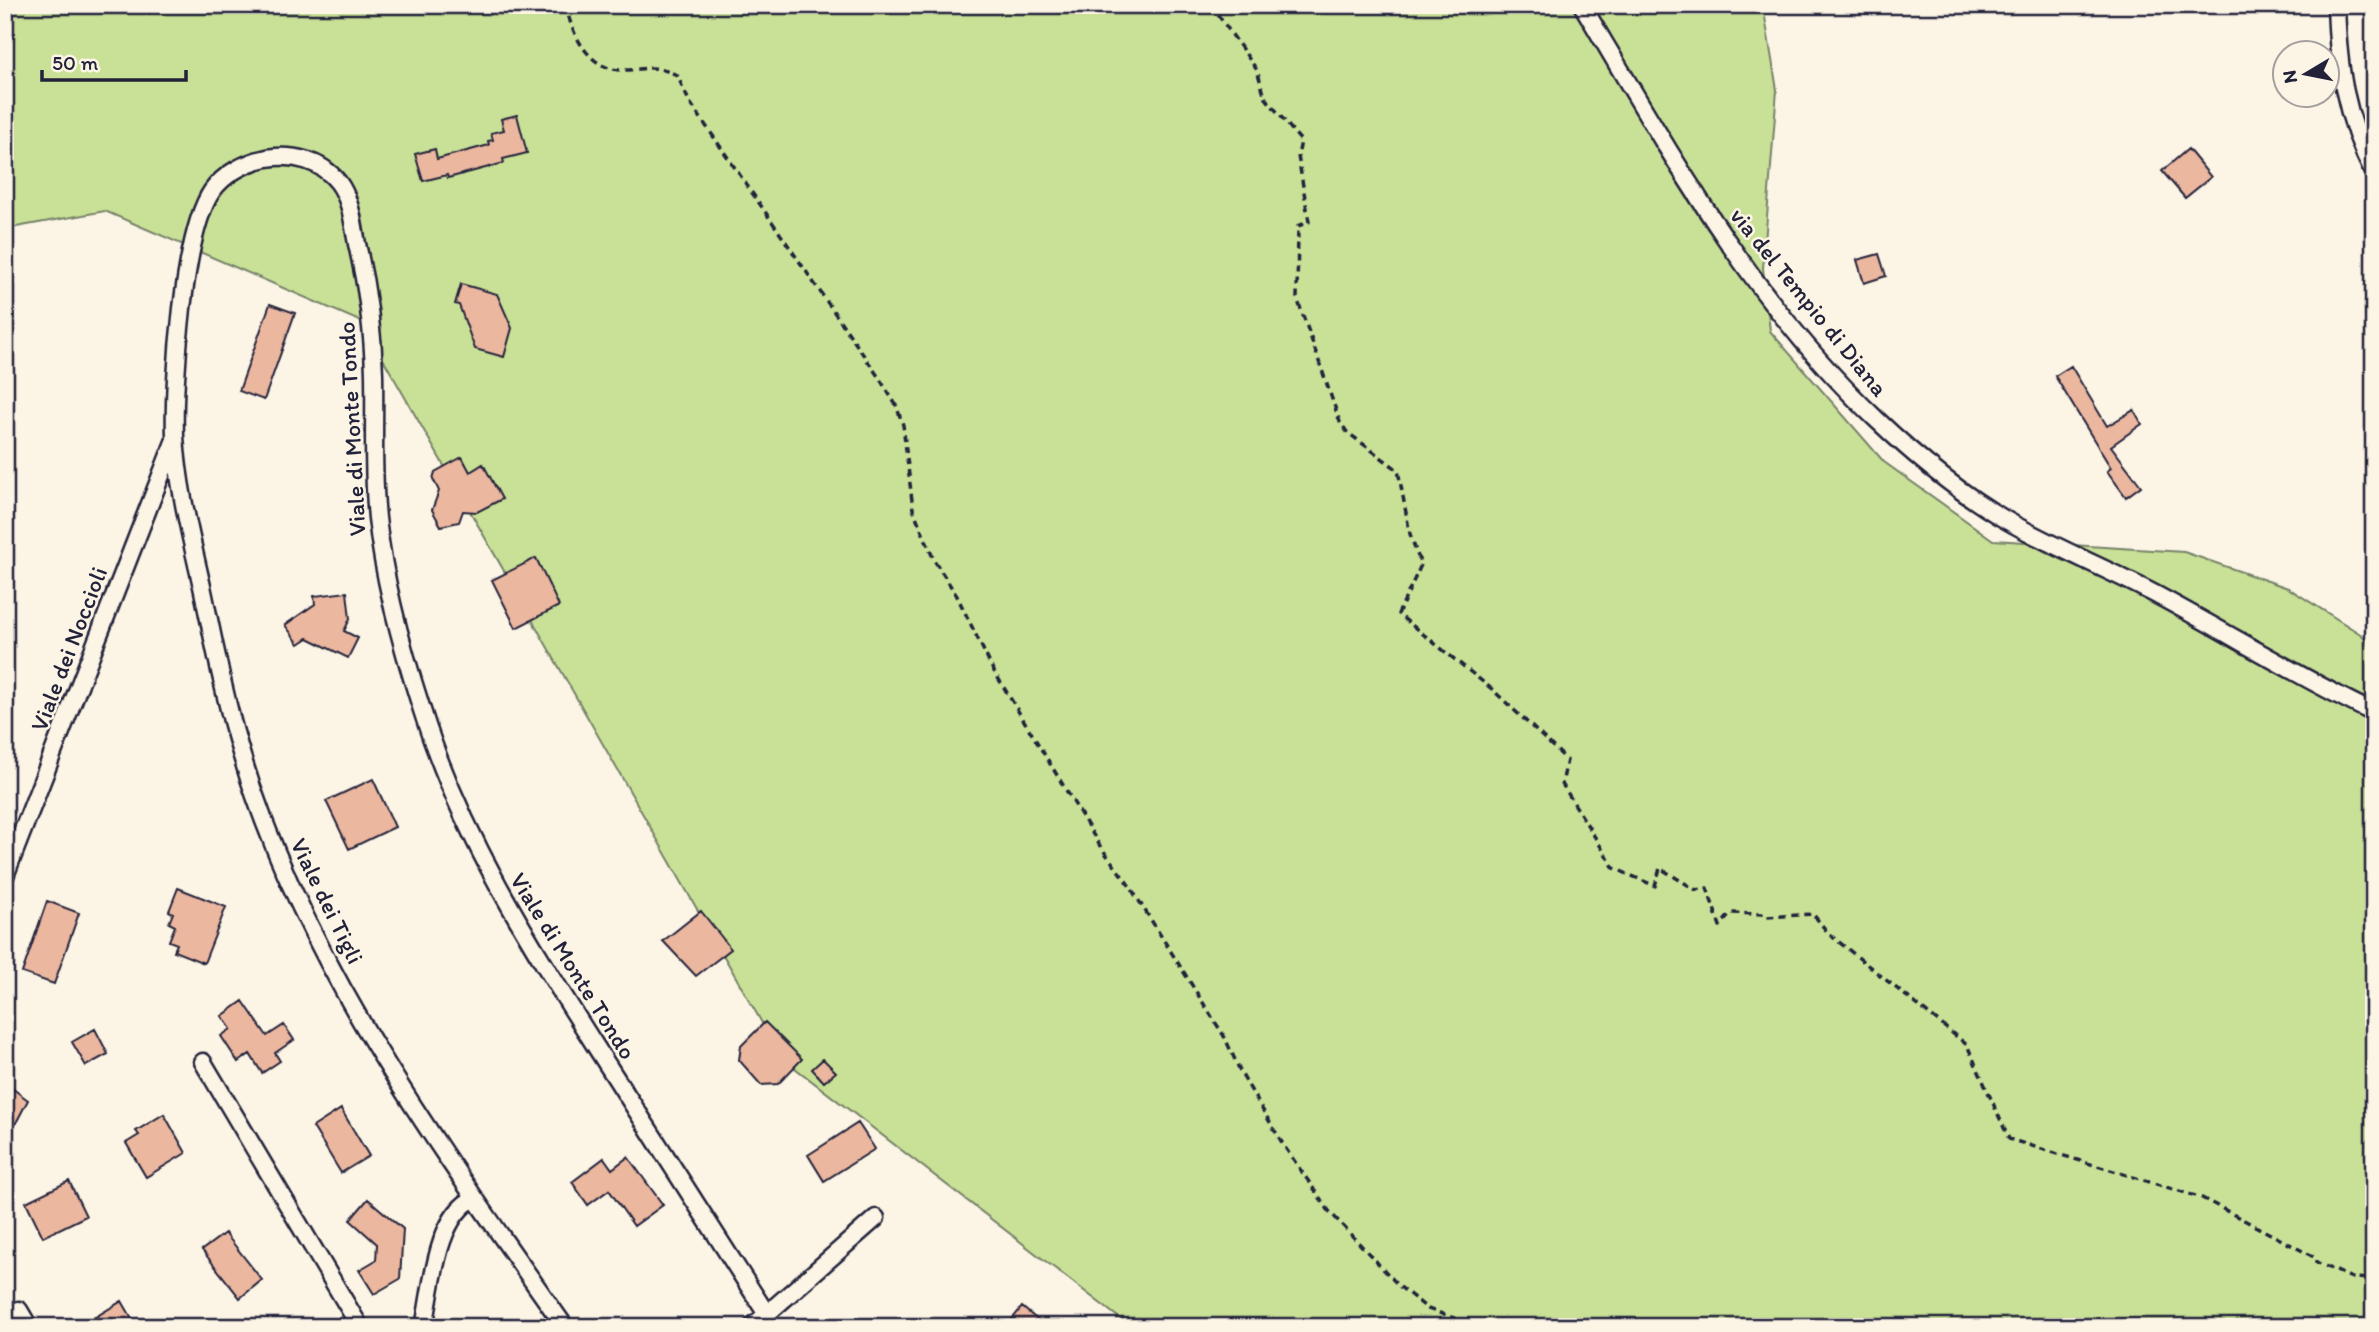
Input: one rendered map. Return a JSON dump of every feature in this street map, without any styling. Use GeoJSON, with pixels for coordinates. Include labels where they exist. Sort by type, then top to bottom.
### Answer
{"type":"FeatureCollection","features":[{"type":"Feature","properties":{"kind":"street","name":"via del Tempio di Diana"},"geometry":{"type":"LineString","coordinates":[[1582,5],[1685,181],[1735,253],[1838,379],[1889,430],[1959,488],[2006,520],[2152,592],[2305,679],[2374,713]]}},
{"type":"Feature","properties":{"kind":"street"},"geometry":{"type":"LineString","coordinates":[[2336,5],[2339,62],[2346,102],[2352,125],[2374,174]]}},
{"type":"Feature","properties":{"kind":"street","name":"Viale di Monte Tondo"},"geometry":{"type":"LineString","coordinates":[[175,439],[183,311],[195,234],[205,204],[215,186],[246,165],[272,157],[311,161],[335,178],[351,213],[370,309],[375,488],[382,552],[415,687],[443,769],[493,881],[766,1314]]}},
{"type":"Feature","properties":{"kind":"street","name":"Viale dei Noccioli"},"geometry":{"type":"LineString","coordinates":[[5,876],[175,439]]}},
{"type":"Feature","properties":{"kind":"street","name":"Viale dei Tigli"},"geometry":{"type":"LineString","coordinates":[[175,439],[191,538],[234,729],[271,837],[333,970],[388,1068],[565,1327]]}},
{"type":"Feature","properties":{"kind":"street"},"geometry":{"type":"LineString","coordinates":[[203,1062],[360,1327]]}},
{"type":"Feature","properties":{"kind":"street"},"geometry":{"type":"LineString","coordinates":[[424,1327],[445,1229],[456,1210],[475,1199]]}},
{"type":"Feature","properties":{"kind":"street"},"geometry":{"type":"LineString","coordinates":[[752,1327],[876,1218]]}},
{"type":"Feature","properties":{"kind":"street"},"geometry":{"type":"LineString","coordinates":[[19,1310],[29,1327]]}},
{"type":"Feature","properties":{"kind":"path"},"geometry":{"type":"LineString","coordinates":[[566,5],[575,34],[594,61],[622,71],[654,65],[677,75],[689,101],[878,376],[896,405],[902,425],[913,509],[934,561],[957,596],[992,668],[1100,846],[1129,885],[1224,1036],[1242,1075],[1284,1146],[1329,1210],[1399,1286],[1428,1309],[1480,1327]]}},
{"type":"Feature","properties":{"kind":"path"},"geometry":{"type":"LineString","coordinates":[[1211,5],[1257,70],[1265,97],[1301,141],[1298,156],[1308,222],[1298,226],[1297,298],[1340,422],[1347,432],[1398,470],[1410,534],[1421,565],[1398,614],[1493,690],[1567,760],[1562,783],[1614,868],[1655,886],[1660,868],[1696,890],[1707,888],[1720,926],[1731,913],[1762,914],[1766,917],[1813,914],[1829,934],[1967,1045],[2009,1139],[2202,1198],[2316,1258],[2316,1262],[2352,1278],[2374,1279]]}},
{"type":"Feature","properties":{"kind":"green space"},"geometry":{"type":"Polygon","coordinates":[[[5,5],[1763,5],[1777,90],[1763,268],[1770,331],[1884,462],[1993,540],[2184,552],[2288,588],[2362,635],[2374,648],[2374,1327],[1131,1327],[782,1058],[362,322],[105,211],[5,229],[5,5]]]}},
{"type":"Feature","properties":{"kind":"building"},"geometry":{"type":"Polygon","coordinates":[[[517,115],[527,153],[503,159],[504,163],[448,178],[447,175],[423,181],[415,154],[435,149],[437,159],[489,145],[488,141],[493,140],[491,133],[504,130],[501,119],[517,115]]]}},
{"type":"Feature","properties":{"kind":"building"},"geometry":{"type":"Polygon","coordinates":[[[2188,149],[2211,177],[2185,198],[2162,171],[2188,149]]]}},
{"type":"Feature","properties":{"kind":"building"},"geometry":{"type":"Polygon","coordinates":[[[1879,254],[1886,276],[1864,283],[1857,260],[1879,254]]]}},
{"type":"Feature","properties":{"kind":"building"},"geometry":{"type":"Polygon","coordinates":[[[461,284],[497,294],[512,328],[504,357],[475,349],[459,305],[455,304],[461,284]]]}},
{"type":"Feature","properties":{"kind":"building"},"geometry":{"type":"Polygon","coordinates":[[[270,304],[295,313],[264,400],[239,391],[270,304]]]}},
{"type":"Feature","properties":{"kind":"building"},"geometry":{"type":"Polygon","coordinates":[[[2071,366],[2107,426],[2134,410],[2142,424],[2111,446],[2141,486],[2126,497],[2107,471],[2111,468],[2055,376],[2071,366]]]}},
{"type":"Feature","properties":{"kind":"building"},"geometry":{"type":"Polygon","coordinates":[[[462,457],[470,472],[483,464],[502,499],[477,512],[463,511],[459,522],[441,526],[432,510],[439,491],[433,479],[435,472],[462,457]]]}},
{"type":"Feature","properties":{"kind":"building"},"geometry":{"type":"Polygon","coordinates":[[[536,558],[559,606],[516,628],[492,580],[536,558]]]}},
{"type":"Feature","properties":{"kind":"building"},"geometry":{"type":"Polygon","coordinates":[[[347,592],[350,619],[344,631],[358,638],[348,658],[308,638],[299,644],[285,625],[315,604],[314,596],[347,592]]]}},
{"type":"Feature","properties":{"kind":"building"},"geometry":{"type":"Polygon","coordinates":[[[373,779],[395,827],[349,849],[326,801],[373,779]]]}},
{"type":"Feature","properties":{"kind":"building"},"geometry":{"type":"Polygon","coordinates":[[[178,888],[226,907],[204,963],[174,951],[177,944],[169,941],[175,926],[169,923],[173,913],[169,911],[178,888]]]}},
{"type":"Feature","properties":{"kind":"building"},"geometry":{"type":"Polygon","coordinates":[[[47,901],[79,913],[54,984],[22,973],[47,901]]]}},
{"type":"Feature","properties":{"kind":"building"},"geometry":{"type":"Polygon","coordinates":[[[701,911],[731,949],[696,976],[663,941],[701,911]]]}},
{"type":"Feature","properties":{"kind":"building"},"geometry":{"type":"Polygon","coordinates":[[[243,1001],[267,1036],[284,1025],[294,1040],[275,1053],[280,1061],[262,1073],[250,1054],[238,1062],[221,1036],[231,1029],[222,1016],[243,1001]]]}},
{"type":"Feature","properties":{"kind":"building"},"geometry":{"type":"Polygon","coordinates":[[[765,1022],[802,1059],[778,1084],[761,1085],[739,1060],[741,1046],[765,1022]]]}},
{"type":"Feature","properties":{"kind":"building"},"geometry":{"type":"Polygon","coordinates":[[[95,1029],[108,1054],[86,1066],[72,1042],[95,1029]]]}},
{"type":"Feature","properties":{"kind":"building"},"geometry":{"type":"Polygon","coordinates":[[[823,1059],[836,1072],[824,1082],[812,1069],[823,1059]]]}},
{"type":"Feature","properties":{"kind":"building"},"geometry":{"type":"Polygon","coordinates":[[[5,1083],[28,1100],[5,1144],[5,1083]]]}},
{"type":"Feature","properties":{"kind":"building"},"geometry":{"type":"Polygon","coordinates":[[[341,1109],[369,1156],[341,1173],[313,1127],[341,1109]]]}},
{"type":"Feature","properties":{"kind":"building"},"geometry":{"type":"Polygon","coordinates":[[[164,1114],[186,1153],[146,1177],[126,1143],[139,1135],[136,1131],[164,1114]]]}},
{"type":"Feature","properties":{"kind":"building"},"geometry":{"type":"Polygon","coordinates":[[[858,1123],[875,1149],[824,1181],[808,1155],[858,1123]]]}},
{"type":"Feature","properties":{"kind":"building"},"geometry":{"type":"Polygon","coordinates":[[[628,1157],[663,1205],[634,1226],[609,1190],[588,1205],[572,1182],[604,1158],[612,1169],[628,1157]]]}},
{"type":"Feature","properties":{"kind":"building"},"geometry":{"type":"Polygon","coordinates":[[[69,1181],[86,1216],[43,1237],[26,1202],[69,1181]]]}},
{"type":"Feature","properties":{"kind":"building"},"geometry":{"type":"Polygon","coordinates":[[[368,1199],[403,1229],[400,1279],[374,1294],[359,1270],[376,1260],[377,1244],[350,1220],[368,1199]]]}},
{"type":"Feature","properties":{"kind":"building"},"geometry":{"type":"Polygon","coordinates":[[[225,1233],[262,1280],[240,1298],[202,1250],[225,1233]]]}},
{"type":"Feature","properties":{"kind":"building"},"geometry":{"type":"Polygon","coordinates":[[[122,1301],[137,1327],[79,1327],[122,1301]]]}},
{"type":"Feature","properties":{"kind":"building"},"geometry":{"type":"Polygon","coordinates":[[[1022,1307],[1046,1327],[1006,1327],[1022,1307]]]}}]}
